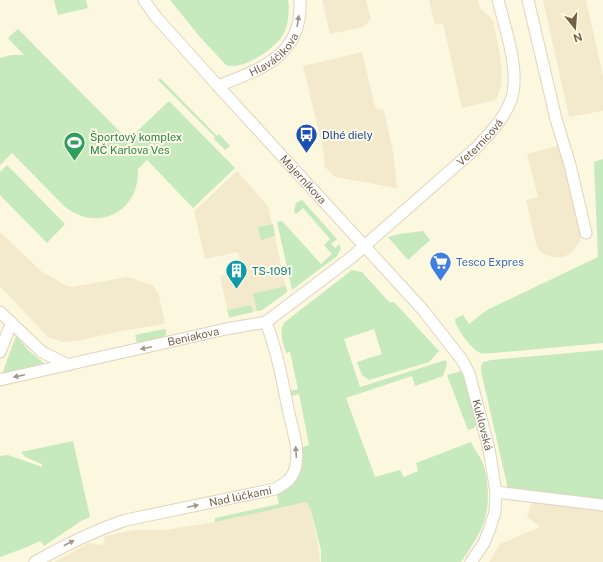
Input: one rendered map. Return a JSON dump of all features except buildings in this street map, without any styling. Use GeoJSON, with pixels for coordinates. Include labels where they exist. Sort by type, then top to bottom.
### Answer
{"type":"FeatureCollection","features":[{"type":"Feature","properties":{"kind":"street","name":"Majerníkova"},"geometry":{"type":"LineString","coordinates":[[144,0],[156,17],[218,86],[423,310],[462,360]]}},
{"type":"Feature","properties":{"kind":"street","name":"Hlaváčikova"},"geometry":{"type":"LineString","coordinates":[[218,86],[254,72],[276,59],[285,50],[296,30],[300,0]]}},
{"type":"Feature","properties":{"kind":"street","name":"Veternicová"},"geometry":{"type":"LineString","coordinates":[[364,246],[476,148],[492,131],[508,108],[514,89],[514,74],[511,51],[498,0]]}},
{"type":"Feature","properties":{"kind":"street"},"geometry":{"type":"LineString","coordinates":[[528,0],[556,119],[570,166],[586,233]]}},
{"type":"Feature","properties":{"kind":"street","name":"Beniakova"},"geometry":{"type":"LineString","coordinates":[[0,380],[226,329],[266,322],[352,257],[364,246]]}},
{"type":"Feature","properties":{"kind":"street"},"geometry":{"type":"LineString","coordinates":[[0,312],[42,352],[68,365]]}},
{"type":"Feature","properties":{"kind":"street","name":"Nad lúčkami"},"geometry":{"type":"LineString","coordinates":[[35,562],[106,526],[126,520],[275,489],[286,484],[293,475],[297,454],[271,335],[266,322]]}},
{"type":"Feature","properties":{"kind":"street"},"geometry":{"type":"LineString","coordinates":[[0,352],[11,324]]}},
{"type":"Feature","properties":{"kind":"street","name":"Kuklovská"},"geometry":{"type":"LineString","coordinates":[[462,360],[469,373],[487,442],[496,492],[495,512],[490,528],[484,543],[471,562]]}},
{"type":"Feature","properties":{"kind":"street"},"geometry":{"type":"LineString","coordinates":[[496,492],[603,504]]}},
{"type":"Feature","properties":{"kind":"shaded area"},"geometry":{"type":"Polygon","coordinates":[[[322,0],[366,0],[371,19],[363,27],[330,34],[322,0]]]}},
{"type":"Feature","properties":{"kind":"shaded area"},"geometry":{"type":"Polygon","coordinates":[[[429,0],[478,0],[480,8],[493,20],[502,71],[501,87],[496,100],[462,108],[443,23],[435,25],[429,0]]]}},
{"type":"Feature","properties":{"kind":"shaded area"},"geometry":{"type":"Polygon","coordinates":[[[543,0],[586,0],[603,76],[603,111],[569,117],[543,0]]]}},
{"type":"Feature","properties":{"kind":"shaded area"},"geometry":{"type":"Polygon","coordinates":[[[362,52],[375,108],[384,110],[393,152],[397,188],[335,177],[325,167],[323,149],[303,66],[362,52]]]}},
{"type":"Feature","properties":{"kind":"shaded area"},"geometry":{"type":"Polygon","coordinates":[[[561,145],[581,231],[580,242],[571,253],[563,257],[551,257],[542,253],[537,247],[526,200],[538,197],[527,154],[561,145]]]}},
{"type":"Feature","properties":{"kind":"shaded area"},"geometry":{"type":"Polygon","coordinates":[[[237,171],[268,206],[287,292],[262,310],[230,318],[220,276],[242,270],[238,252],[205,259],[194,211],[237,171]]]}},
{"type":"Feature","properties":{"kind":"shaded area"},"geometry":{"type":"Polygon","coordinates":[[[0,232],[41,271],[65,285],[72,287],[128,277],[152,285],[159,296],[165,324],[76,341],[63,342],[48,337],[0,286],[0,232]]]}},
{"type":"Feature","properties":{"kind":"shaded area"},"geometry":{"type":"Polygon","coordinates":[[[306,501],[310,507],[320,562],[54,562],[89,543],[103,545],[105,536],[135,530],[165,530],[215,522],[306,501]]]}},
{"type":"Feature","properties":{"kind":"shaded area"},"geometry":{"type":"Polygon","coordinates":[[[532,501],[603,510],[603,562],[489,562],[500,544],[540,527],[527,517],[532,501]]]}},
{"type":"Feature","properties":{"kind":"green space"},"geometry":{"type":"Polygon","coordinates":[[[54,0],[86,0],[88,8],[58,15],[54,0]]]}},
{"type":"Feature","properties":{"kind":"green space"},"geometry":{"type":"Polygon","coordinates":[[[170,0],[288,0],[288,20],[285,31],[281,37],[260,56],[242,64],[233,66],[226,65],[200,37],[170,0]]]}},
{"type":"Feature","properties":{"kind":"green space"},"geometry":{"type":"Polygon","coordinates":[[[18,29],[128,140],[169,101],[235,168],[193,208],[130,142],[147,160],[138,169],[137,184],[132,196],[124,207],[114,214],[103,218],[90,218],[77,214],[64,206],[12,153],[0,165],[0,58],[11,55],[24,55],[8,38],[18,29]]]}},
{"type":"Feature","properties":{"kind":"green space"},"geometry":{"type":"Polygon","coordinates":[[[160,78],[217,136],[219,134],[230,146],[225,150],[214,139],[215,137],[158,80],[160,78]]]}},
{"type":"Feature","properties":{"kind":"green space"},"geometry":{"type":"Polygon","coordinates":[[[603,159],[603,343],[480,353],[464,338],[455,319],[463,315],[469,324],[487,310],[598,257],[594,162],[603,159]]]}},
{"type":"Feature","properties":{"kind":"green space"},"geometry":{"type":"Polygon","coordinates":[[[7,165],[65,224],[47,243],[0,195],[0,172],[7,165]]]}},
{"type":"Feature","properties":{"kind":"green space"},"geometry":{"type":"Polygon","coordinates":[[[302,200],[337,239],[331,244],[335,248],[339,244],[341,248],[337,256],[292,290],[277,222],[282,221],[321,264],[332,254],[324,245],[330,239],[303,208],[296,214],[294,211],[296,203],[302,200]]]}},
{"type":"Feature","properties":{"kind":"green space"},"geometry":{"type":"Polygon","coordinates":[[[273,224],[275,236],[261,240],[258,227],[273,224]]]}},
{"type":"Feature","properties":{"kind":"green space"},"geometry":{"type":"Polygon","coordinates":[[[423,231],[430,240],[408,260],[388,237],[399,234],[423,231]]]}},
{"type":"Feature","properties":{"kind":"green space"},"geometry":{"type":"Polygon","coordinates":[[[352,270],[362,272],[390,303],[394,302],[439,351],[429,362],[369,380],[362,375],[357,362],[382,354],[374,329],[344,339],[360,387],[446,360],[447,364],[443,376],[415,386],[412,376],[346,398],[375,477],[400,470],[404,477],[418,471],[416,463],[471,442],[482,461],[486,476],[488,500],[484,522],[474,543],[461,562],[321,562],[321,550],[310,507],[306,502],[215,522],[215,518],[279,504],[277,495],[291,486],[299,476],[303,456],[302,447],[309,445],[299,394],[291,396],[290,391],[298,389],[290,352],[286,353],[281,333],[283,325],[352,270]]]}},
{"type":"Feature","properties":{"kind":"green space"},"geometry":{"type":"Polygon","coordinates":[[[286,286],[287,292],[262,310],[257,311],[253,294],[286,286]]]}},
{"type":"Feature","properties":{"kind":"green space"},"geometry":{"type":"Polygon","coordinates":[[[251,305],[253,312],[229,317],[227,309],[229,310],[251,305]]]}},
{"type":"Feature","properties":{"kind":"green space"},"geometry":{"type":"Polygon","coordinates":[[[164,329],[166,330],[165,337],[137,343],[135,335],[164,329]]]}},
{"type":"Feature","properties":{"kind":"green space"},"geometry":{"type":"Polygon","coordinates":[[[16,336],[29,351],[45,364],[2,374],[16,336]]]}},
{"type":"Feature","properties":{"kind":"green space"},"geometry":{"type":"Polygon","coordinates":[[[603,350],[603,501],[508,489],[481,371],[483,362],[603,350]]]}},
{"type":"Feature","properties":{"kind":"green space"},"geometry":{"type":"Polygon","coordinates":[[[461,371],[477,423],[474,428],[468,430],[447,375],[461,371]]]}},
{"type":"Feature","properties":{"kind":"green space"},"geometry":{"type":"Polygon","coordinates":[[[73,441],[90,517],[81,521],[44,546],[40,541],[0,557],[0,456],[8,455],[42,467],[42,464],[25,457],[21,452],[73,441]]]}},
{"type":"Feature","properties":{"kind":"place","name":"Dlhé diely"},"geometry":{"type":"Point","coordinates":[306,154]}},
{"type":"Feature","properties":{"kind":"place","name":"Športový komplex MČ Karlova Ves"},"geometry":{"type":"Point","coordinates":[74,162]}},
{"type":"Feature","properties":{"kind":"place","name":"Tesco Expres"},"geometry":{"type":"Point","coordinates":[440,282]}},
{"type":"Feature","properties":{"kind":"place","name":"TS-1091"},"geometry":{"type":"Point","coordinates":[236,290]}}]}
